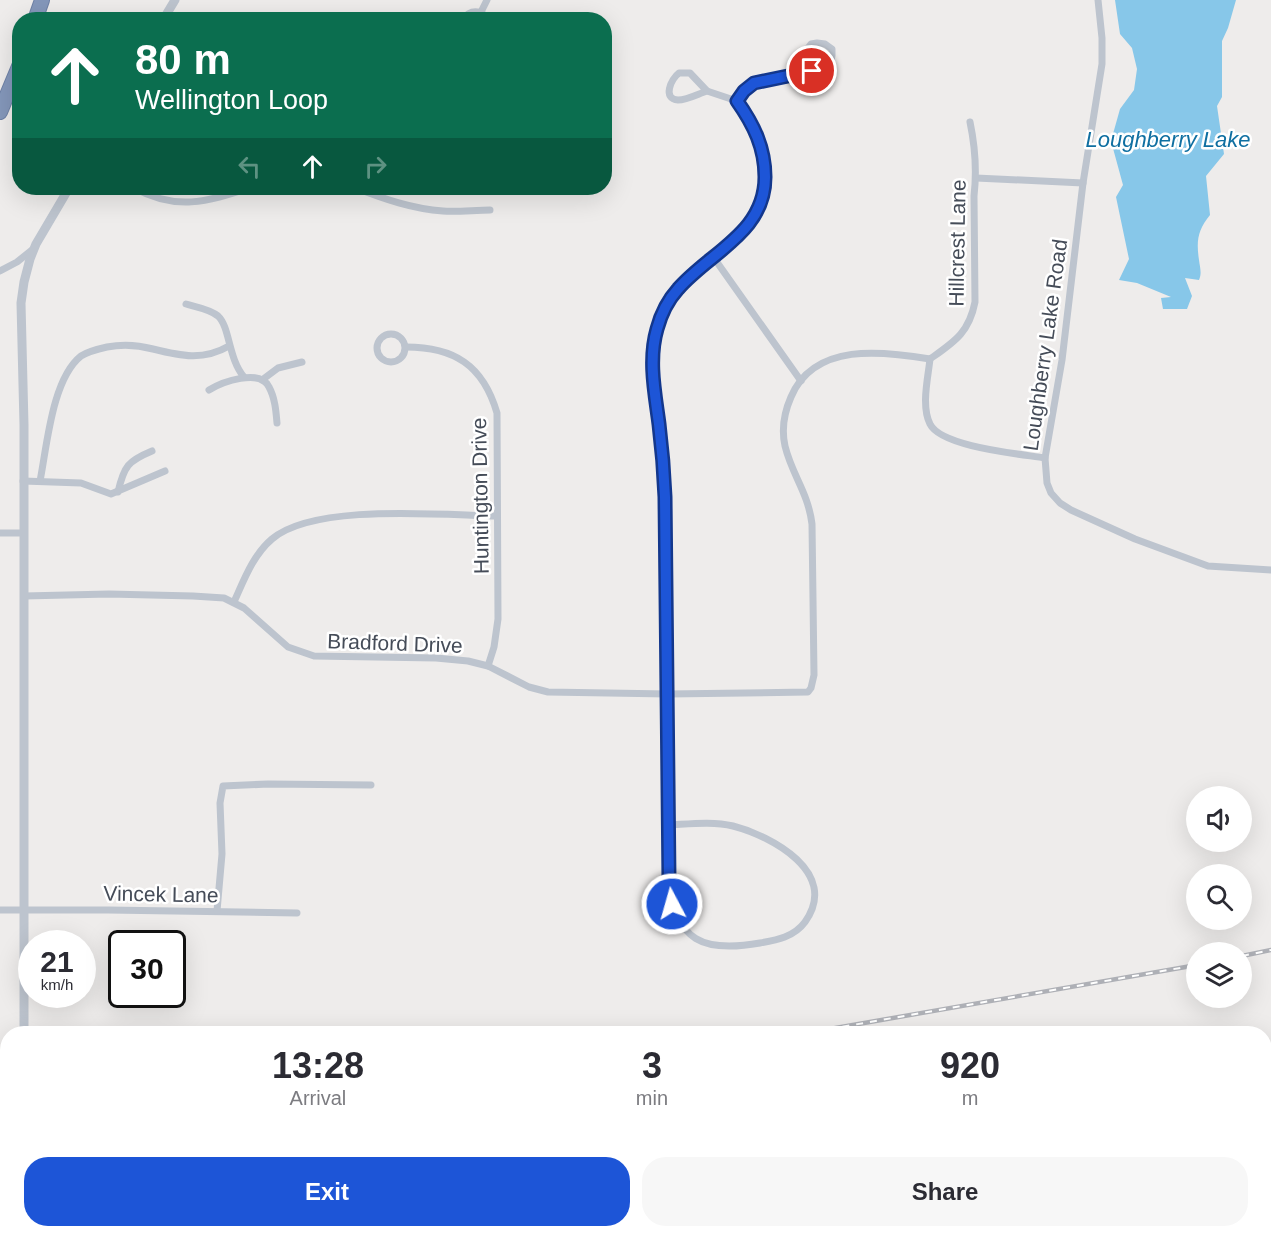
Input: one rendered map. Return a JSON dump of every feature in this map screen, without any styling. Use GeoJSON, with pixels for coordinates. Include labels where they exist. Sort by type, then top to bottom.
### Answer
{"type":"FeatureCollection","features":[{"type":"Feature","properties":{"kind":"highway"},"geometry":{"type":"LineString","coordinates":[[0,112],[12,83]]}},
{"type":"Feature","properties":{"kind":"street"},"geometry":{"type":"LineString","coordinates":[[472,12],[481,12],[487,0]]}},
{"type":"Feature","properties":{"kind":"street","name":"Loughberry Lake Road"},"geometry":{"type":"LineString","coordinates":[[1098,0],[1102,64],[1083,183],[1062,360],[1045,458],[1045,470],[1052,493],[1060,503],[1135,539],[1196,562],[1225,568],[1271,570]]}},
{"type":"Feature","properties":{"kind":"street"},"geometry":{"type":"LineString","coordinates":[[737,101],[754,83],[826,68],[830,66],[833,59],[832,49],[825,44],[811,44],[799,73]]}},
{"type":"Feature","properties":{"kind":"street"},"geometry":{"type":"LineString","coordinates":[[669,825],[732,825],[767,840],[798,859],[810,874],[814,893],[811,909],[804,924],[787,936],[735,947],[711,945],[688,933],[675,916],[669,880],[665,497],[652,355],[657,328],[666,306],[682,285],[751,224],[762,201],[765,184],[761,145],[749,118],[737,101],[707,91],[690,73],[679,73],[672,78],[669,90],[670,96],[680,100],[707,91]]}},
{"type":"Feature","properties":{"kind":"street","name":"Hillcrest Lane"},"geometry":{"type":"LineString","coordinates":[[930,359],[954,342],[963,332],[972,319],[975,302],[974,196],[976,178],[975,145],[970,122]]}},
{"type":"Feature","properties":{"kind":"street"},"geometry":{"type":"LineString","coordinates":[[976,178],[1083,183]]}},
{"type":"Feature","properties":{"kind":"street"},"geometry":{"type":"LineString","coordinates":[[24,1026],[24,533],[21,303],[24,282],[34,249],[65,195]]}},
{"type":"Feature","properties":{"kind":"street"},"geometry":{"type":"LineString","coordinates":[[151,195],[183,203],[201,202],[225,195]]}},
{"type":"Feature","properties":{"kind":"street"},"geometry":{"type":"LineString","coordinates":[[374,195],[386,200],[443,211],[490,210]]}},
{"type":"Feature","properties":{"kind":"street"},"geometry":{"type":"LineString","coordinates":[[0,271],[34,249]]}},
{"type":"Feature","properties":{"kind":"street"},"geometry":{"type":"LineString","coordinates":[[714,258],[801,381],[816,366],[833,358],[894,353],[930,359],[927,414],[933,429],[945,437],[964,444],[1045,458]]}},
{"type":"Feature","properties":{"kind":"street"},"geometry":{"type":"LineString","coordinates":[[186,304],[217,315],[224,325],[237,368],[244,377]]}},
{"type":"Feature","properties":{"kind":"street"},"geometry":{"type":"LineString","coordinates":[[384,335],[395,335],[406,347],[398,360],[393,361],[382,360],[376,352],[378,341],[384,335]]}},
{"type":"Feature","properties":{"kind":"street"},"geometry":{"type":"LineString","coordinates":[[40,481],[55,402],[62,380],[80,357],[88,352],[113,346],[140,345],[184,357],[198,357],[229,346]]}},
{"type":"Feature","properties":{"kind":"street","name":"Huntington Drive"},"geometry":{"type":"LineString","coordinates":[[406,347],[449,354],[474,369],[487,387],[497,413],[498,618],[494,647],[488,666]]}},
{"type":"Feature","properties":{"kind":"street"},"geometry":{"type":"LineString","coordinates":[[262,380],[278,368],[302,362]]}},
{"type":"Feature","properties":{"kind":"street"},"geometry":{"type":"LineString","coordinates":[[210,390],[244,377],[262,380],[268,385],[275,406],[277,423]]}},
{"type":"Feature","properties":{"kind":"street","name":"Bradford Drive"},"geometry":{"type":"LineString","coordinates":[[24,596],[217,597],[244,608],[288,647],[314,656],[436,658],[468,661],[488,666],[530,687],[548,692],[668,694],[808,692],[813,675],[810,509],[787,454],[783,430],[786,409],[801,381]]}},
{"type":"Feature","properties":{"kind":"street"},"geometry":{"type":"LineString","coordinates":[[118,492],[124,470],[129,463],[152,452]]}},
{"type":"Feature","properties":{"kind":"street"},"geometry":{"type":"LineString","coordinates":[[23,481],[81,483],[107,494],[118,492],[165,471]]}},
{"type":"Feature","properties":{"kind":"street"},"geometry":{"type":"LineString","coordinates":[[234,602],[259,553],[277,535],[302,523],[353,515],[497,516]]}},
{"type":"Feature","properties":{"kind":"street"},"geometry":{"type":"LineString","coordinates":[[0,534],[24,533]]}},
{"type":"Feature","properties":{"kind":"street"},"geometry":{"type":"LineString","coordinates":[[217,912],[222,854],[220,802],[223,786],[372,785]]}},
{"type":"Feature","properties":{"kind":"street","name":"Vincek Lane"},"geometry":{"type":"LineString","coordinates":[[0,910],[297,913]]}},
{"type":"Feature","properties":{"kind":"water","name":"Loughberry Lake"},"geometry":{"type":"Polygon","coordinates":[[[1115,0],[1236,0],[1222,41],[1222,97],[1217,106],[1224,154],[1206,176],[1210,215],[1199,236],[1201,273],[1199,280],[1185,278],[1192,296],[1187,309],[1163,309],[1161,298],[1171,297],[1137,283],[1119,280],[1129,259],[1116,197],[1123,185],[1111,141],[1120,109],[1134,90],[1137,69],[1132,48],[1120,34],[1115,0]]]}},
{"type":"Feature","properties":{"kind":"railway"},"geometry":{"type":"LineString","coordinates":[[1252,954],[1271,950]]}},
{"type":"Feature","properties":{"kind":"railway"},"geometry":{"type":"LineString","coordinates":[[847,1026],[1186,967]]}},
{"type":"Feature","properties":{"kind":"route"},"geometry":{"type":"LineString","coordinates":[[672,904],[669,880],[665,497],[653,348],[657,328],[666,306],[677,290],[751,224],[762,201],[765,167],[761,145],[749,118],[737,101],[754,83],[812,71]]}}]}
